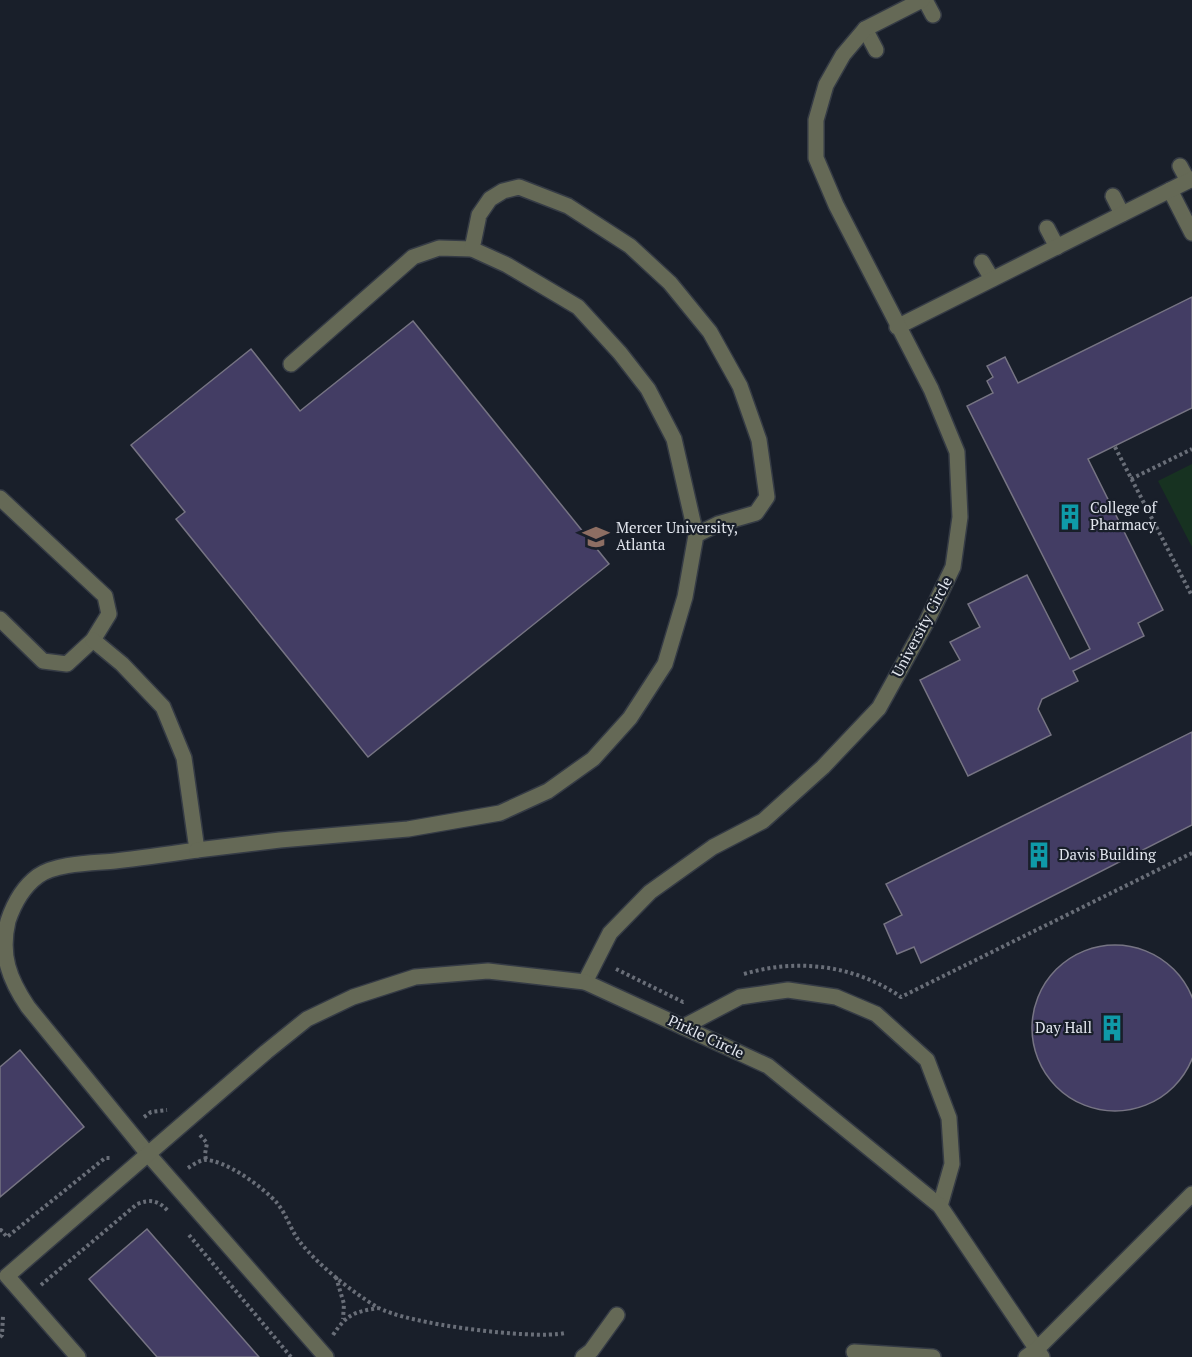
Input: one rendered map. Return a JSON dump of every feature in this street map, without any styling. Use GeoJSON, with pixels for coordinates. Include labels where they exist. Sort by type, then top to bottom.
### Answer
{"type":"FeatureCollection","features":[{"type":"Feature","properties":{"kind":"street"},"geometry":{"type":"LineString","coordinates":[[923,0],[933,15]]}},
{"type":"Feature","properties":{"kind":"street","name":"University Circle"},"geometry":{"type":"LineString","coordinates":[[585,981],[610,933],[650,891],[714,847],[763,821],[823,767],[879,708],[927,621],[953,567],[960,517],[957,452],[931,389],[836,205],[816,158],[816,120],[826,85],[843,55],[865,29],[923,0]]}},
{"type":"Feature","properties":{"kind":"street"},"geometry":{"type":"LineString","coordinates":[[865,29],[876,50]]}},
{"type":"Feature","properties":{"kind":"street"},"geometry":{"type":"LineString","coordinates":[[897,327],[1190,180],[1180,166]]}},
{"type":"Feature","properties":{"kind":"street"},"geometry":{"type":"LineString","coordinates":[[472,249],[479,215],[490,200],[503,191],[519,187],[568,206],[630,246],[670,283],[710,332],[740,386],[759,440],[767,496],[756,513],[718,524],[696,535]]}},
{"type":"Feature","properties":{"kind":"street"},"geometry":{"type":"LineString","coordinates":[[1170,190],[1192,233]]}},
{"type":"Feature","properties":{"kind":"street"},"geometry":{"type":"LineString","coordinates":[[1113,196],[1122,214]]}},
{"type":"Feature","properties":{"kind":"street"},"geometry":{"type":"LineString","coordinates":[[1047,228],[1057,247]]}},
{"type":"Feature","properties":{"kind":"street"},"geometry":{"type":"LineString","coordinates":[[291,364],[412,257],[439,248],[472,249],[507,265],[578,306],[620,353],[648,389],[674,439],[696,535],[685,597],[665,664],[630,718],[593,759],[548,791],[500,813],[419,827],[74,864],[40,874],[24,889],[13,908],[4,934],[5,965],[14,987],[148,1154],[326,1357]]}},
{"type":"Feature","properties":{"kind":"street"},"geometry":{"type":"LineString","coordinates":[[982,261],[992,279]]}},
{"type":"Feature","properties":{"kind":"street"},"geometry":{"type":"LineString","coordinates":[[0,498],[105,596],[109,614],[93,640],[67,664],[43,661],[0,619]]}},
{"type":"Feature","properties":{"kind":"street"},"geometry":{"type":"LineString","coordinates":[[93,640],[122,664],[163,707],[184,758],[197,850]]}},
{"type":"Feature","properties":{"kind":"street","name":"Pirkle Circle"},"geometry":{"type":"LineString","coordinates":[[3,1278],[307,1019],[353,996],[415,976],[488,971],[585,981],[768,1066],[940,1206],[1035,1354]]}},
{"type":"Feature","properties":{"kind":"street"},"geometry":{"type":"LineString","coordinates":[[682,1026],[740,997],[788,990],[836,997],[876,1014],[927,1060],[949,1118],[952,1164],[940,1206]]}},
{"type":"Feature","properties":{"kind":"street"},"geometry":{"type":"LineString","coordinates":[[1035,1354],[1192,1194]]}},
{"type":"Feature","properties":{"kind":"street"},"geometry":{"type":"LineString","coordinates":[[3,1278],[78,1357]]}},
{"type":"Feature","properties":{"kind":"street"},"geometry":{"type":"LineString","coordinates":[[583,1357],[591,1352],[616,1315]]}},
{"type":"Feature","properties":{"kind":"street"},"geometry":{"type":"LineString","coordinates":[[854,1352],[933,1357]]}},
{"type":"Feature","properties":{"kind":"path"},"geometry":{"type":"LineString","coordinates":[[1114,447],[1192,596]]}},
{"type":"Feature","properties":{"kind":"path"},"geometry":{"type":"LineString","coordinates":[[1131,479],[1192,449]]}},
{"type":"Feature","properties":{"kind":"path"},"geometry":{"type":"LineString","coordinates":[[742,975],[756,971],[812,965],[860,975],[885,985],[901,996],[1192,853]]}},
{"type":"Feature","properties":{"kind":"path"},"geometry":{"type":"LineString","coordinates":[[616,969],[683,1002],[690,999]]}},
{"type":"Feature","properties":{"kind":"path"},"geometry":{"type":"LineString","coordinates":[[144,1122],[145,1116],[151,1112],[164,1112],[175,1107]]}},
{"type":"Feature","properties":{"kind":"path"},"geometry":{"type":"LineString","coordinates":[[199,1134],[207,1143],[206,1160]]}},
{"type":"Feature","properties":{"kind":"path"},"geometry":{"type":"LineString","coordinates":[[0,1231],[7,1237],[105,1158]]}},
{"type":"Feature","properties":{"kind":"path"},"geometry":{"type":"LineString","coordinates":[[188,1168],[198,1161],[206,1160],[256,1182],[277,1203],[299,1241],[336,1276],[378,1308],[415,1320],[502,1332],[554,1335],[565,1333]]}},
{"type":"Feature","properties":{"kind":"path"},"geometry":{"type":"LineString","coordinates":[[41,1285],[136,1204],[147,1200],[160,1202],[173,1216]]}},
{"type":"Feature","properties":{"kind":"path"},"geometry":{"type":"LineString","coordinates":[[188,1233],[291,1357]]}},
{"type":"Feature","properties":{"kind":"path"},"geometry":{"type":"LineString","coordinates":[[336,1276],[344,1304],[343,1319]]}},
{"type":"Feature","properties":{"kind":"path"},"geometry":{"type":"LineString","coordinates":[[330,1338],[343,1319],[356,1312],[378,1308]]}},
{"type":"Feature","properties":{"kind":"path"},"geometry":{"type":"LineString","coordinates":[[0,1337],[3,1316]]}},
{"type":"Feature","properties":{"kind":"green space"},"geometry":{"type":"Polygon","coordinates":[[[1192,464],[1192,547],[1158,481],[1192,464]]]}},
{"type":"Feature","properties":{"kind":"building","name":"College of Pharmacy"},"geometry":{"type":"Polygon","coordinates":[[[1192,297],[1192,408],[1088,459],[1163,610],[1138,623],[1144,636],[1073,671],[1078,681],[1042,699],[1038,709],[1051,735],[968,776],[920,680],[960,660],[950,642],[980,627],[968,604],[1027,575],[1070,659],[1090,649],[967,406],[993,393],[987,381],[993,377],[987,366],[1005,357],[1018,383],[1192,297]]]}},
{"type":"Feature","properties":{"kind":"building"},"geometry":{"type":"Polygon","coordinates":[[[413,321],[609,564],[368,757],[176,519],[185,512],[131,445],[251,349],[300,411],[413,321]]]}},
{"type":"Feature","properties":{"kind":"building","name":"Davis Building"},"geometry":{"type":"Polygon","coordinates":[[[1192,732],[1192,825],[921,963],[914,947],[897,954],[884,924],[902,915],[886,884],[1192,732]]]}},
{"type":"Feature","properties":{"kind":"building","name":"Day Hall"},"geometry":{"type":"Polygon","coordinates":[[[1115,945],[1131,946],[1147,951],[1174,969],[1192,996],[1197,1012],[1197,1044],[1192,1060],[1174,1087],[1147,1105],[1131,1110],[1115,1111],[1099,1110],[1083,1105],[1056,1087],[1038,1060],[1033,1044],[1032,1028],[1033,1012],[1038,996],[1056,969],[1083,951],[1099,946],[1115,945]]]}},
{"type":"Feature","properties":{"kind":"building"},"geometry":{"type":"Polygon","coordinates":[[[20,1050],[84,1127],[0,1197],[0,1067],[20,1050]]]}},
{"type":"Feature","properties":{"kind":"building"},"geometry":{"type":"Polygon","coordinates":[[[147,1229],[259,1357],[157,1357],[89,1279],[147,1229]]]}},
{"type":"Feature","properties":{"kind":"place","name":"College of Pharmacy"},"geometry":{"type":"Point","coordinates":[1070,517]}},
{"type":"Feature","properties":{"kind":"place","name":"Mercer University, Atlanta"},"geometry":{"type":"Point","coordinates":[596,537]}},
{"type":"Feature","properties":{"kind":"place","name":"Davis Building"},"geometry":{"type":"Point","coordinates":[1039,855]}},
{"type":"Feature","properties":{"kind":"place","name":"Day Hall"},"geometry":{"type":"Point","coordinates":[1112,1028]}}]}
